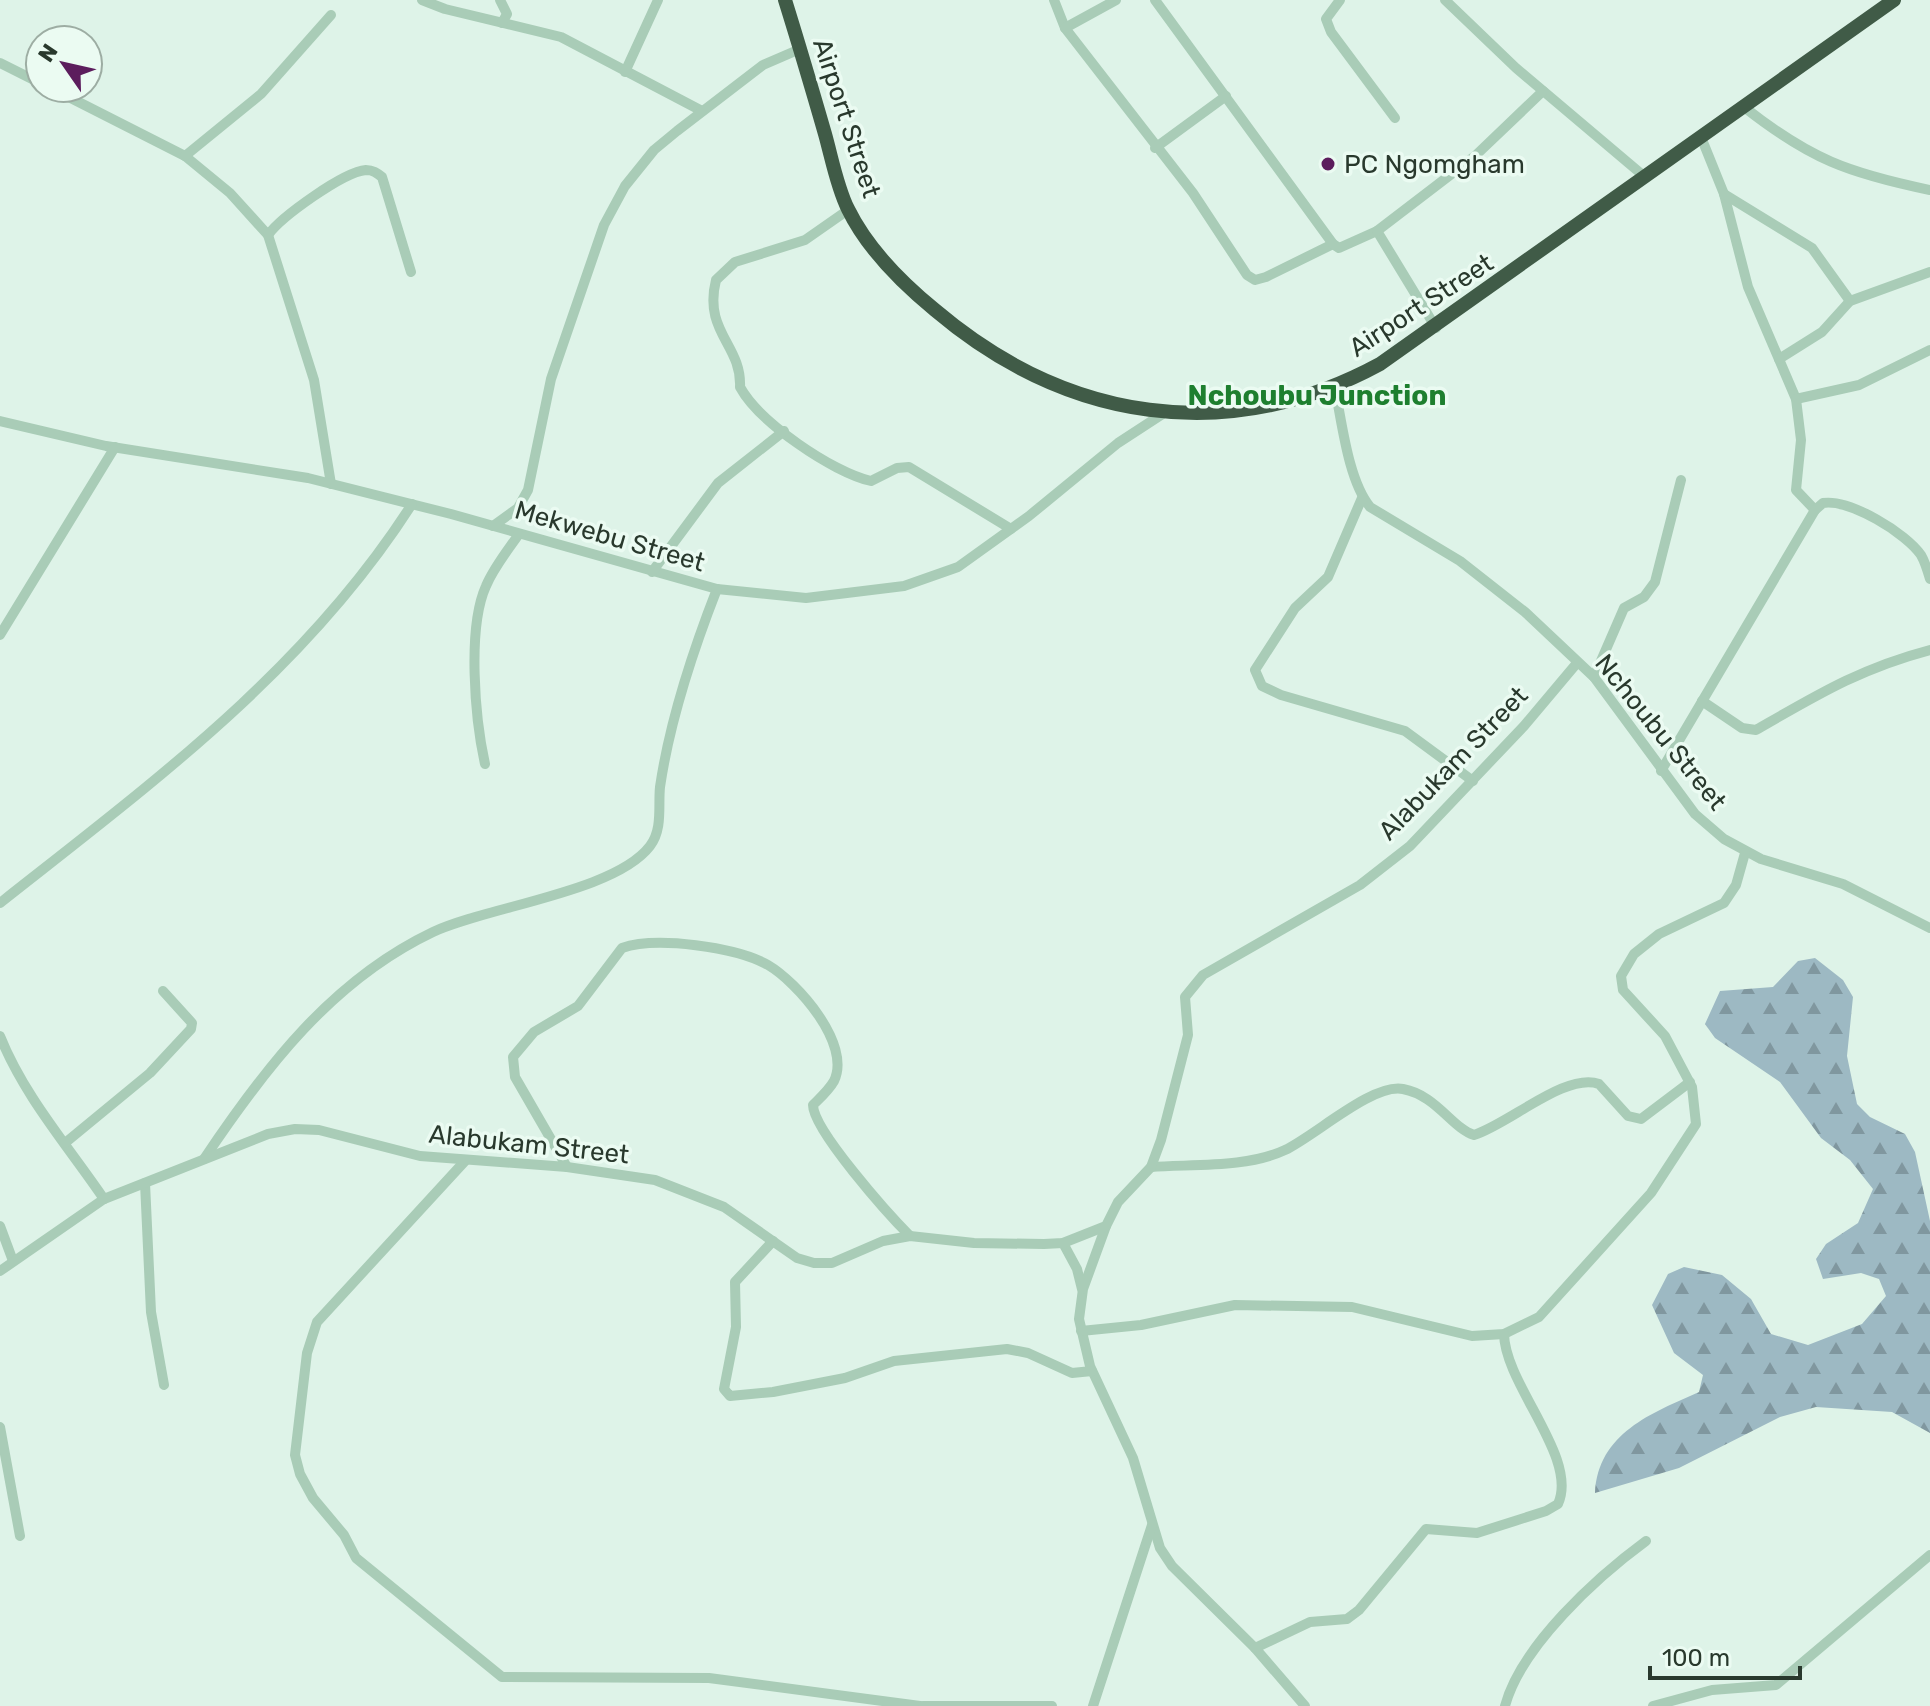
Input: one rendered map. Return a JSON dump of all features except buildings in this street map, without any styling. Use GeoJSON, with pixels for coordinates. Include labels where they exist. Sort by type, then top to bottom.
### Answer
{"type":"FeatureCollection","features":[{"type":"Feature","properties":{"kind":"highway","name":"Airport Street"},"geometry":{"type":"LineString","coordinates":[[785,0],[848,210],[894,272],[980,346],[1015,368],[1082,396],[1164,413],[1240,411],[1335,389],[1436,328],[1894,0]]}},
{"type":"Feature","properties":{"kind":"street"},"geometry":{"type":"LineString","coordinates":[[422,0],[561,37],[702,111]]}},
{"type":"Feature","properties":{"kind":"street"},"geometry":{"type":"LineString","coordinates":[[500,0],[507,14],[502,23]]}},
{"type":"Feature","properties":{"kind":"street"},"geometry":{"type":"LineString","coordinates":[[625,72],[658,0]]}},
{"type":"Feature","properties":{"kind":"street"},"geometry":{"type":"LineString","coordinates":[[1054,0],[1065,28],[1155,148],[1193,193],[1247,275],[1255,280],[1266,277],[1333,244]]}},
{"type":"Feature","properties":{"kind":"street"},"geometry":{"type":"LineString","coordinates":[[1065,28],[1116,0]]}},
{"type":"Feature","properties":{"kind":"street"},"geometry":{"type":"LineString","coordinates":[[1155,0],[1333,244],[1339,248],[1377,231],[1475,156],[1543,91]]}},
{"type":"Feature","properties":{"kind":"street"},"geometry":{"type":"LineString","coordinates":[[1340,0],[1326,19],[1331,32],[1395,118]]}},
{"type":"Feature","properties":{"kind":"street"},"geometry":{"type":"LineString","coordinates":[[1445,0],[1543,91],[1645,177]]}},
{"type":"Feature","properties":{"kind":"street"},"geometry":{"type":"LineString","coordinates":[[185,156],[261,94],[331,15]]}},
{"type":"Feature","properties":{"kind":"street"},"geometry":{"type":"LineString","coordinates":[[493,526],[518,508],[528,490],[551,379],[604,225],[625,186],[654,150],[702,111],[763,65],[800,49]]}},
{"type":"Feature","properties":{"kind":"street"},"geometry":{"type":"LineString","coordinates":[[0,63],[24,75]]}},
{"type":"Feature","properties":{"kind":"street"},"geometry":{"type":"LineString","coordinates":[[1155,148],[1226,96]]}},
{"type":"Feature","properties":{"kind":"street"},"geometry":{"type":"LineString","coordinates":[[83,104],[185,156],[230,193],[268,235],[314,380],[331,484]]}},
{"type":"Feature","properties":{"kind":"street"},"geometry":{"type":"LineString","coordinates":[[1744,107],[1774,131],[1829,164],[1930,190]]}},
{"type":"Feature","properties":{"kind":"street"},"geometry":{"type":"LineString","coordinates":[[1701,137],[1724,194],[1748,287],[1796,399],[1801,440],[1796,490],[1815,510]]}},
{"type":"Feature","properties":{"kind":"street"},"geometry":{"type":"LineString","coordinates":[[268,235],[278,221],[316,195],[363,170],[373,171],[382,177],[411,272]]}},
{"type":"Feature","properties":{"kind":"street"},"geometry":{"type":"LineString","coordinates":[[1724,194],[1812,248],[1850,301]]}},
{"type":"Feature","properties":{"kind":"street"},"geometry":{"type":"LineString","coordinates":[[848,210],[805,240],[735,262],[716,280],[714,315],[718,333],[740,366],[740,387],[784,431],[824,460],[863,479],[880,479],[897,468],[909,467],[1011,529]]}},
{"type":"Feature","properties":{"kind":"street"},"geometry":{"type":"LineString","coordinates":[[1377,231],[1436,328]]}},
{"type":"Feature","properties":{"kind":"street"},"geometry":{"type":"LineString","coordinates":[[1779,359],[1822,332],[1850,301],[1930,272]]}},
{"type":"Feature","properties":{"kind":"street"},"geometry":{"type":"LineString","coordinates":[[1796,399],[1868,382],[1930,350]]}},
{"type":"Feature","properties":{"kind":"street"},"geometry":{"type":"LineString","coordinates":[[1335,389],[1346,446],[1362,498],[1328,577],[1295,608],[1255,670],[1256,677],[1262,686],[1281,695],[1405,731],[1473,781]]}},
{"type":"Feature","properties":{"kind":"street","name":"Mekwebu Street"},"geometry":{"type":"LineString","coordinates":[[0,421],[115,447],[331,484],[717,589],[806,598],[904,586],[958,567],[1011,529],[1106,452],[1164,413]]}},
{"type":"Feature","properties":{"kind":"street"},"geometry":{"type":"LineString","coordinates":[[652,572],[718,483],[784,431]]}},
{"type":"Feature","properties":{"kind":"street"},"geometry":{"type":"LineString","coordinates":[[0,635],[115,447]]}},
{"type":"Feature","properties":{"kind":"street"},"geometry":{"type":"LineString","coordinates":[[1594,677],[1613,641],[1624,608],[1644,597],[1655,582],[1681,480]]}},
{"type":"Feature","properties":{"kind":"street","name":"Nchoubu Street"},"geometry":{"type":"LineString","coordinates":[[1362,498],[1378,515],[1460,561],[1525,612],[1594,677],[1695,814],[1745,853],[1843,884],[1930,928]]}},
{"type":"Feature","properties":{"kind":"street"},"geometry":{"type":"LineString","coordinates":[[1661,771],[1815,510],[1831,502],[1868,515],[1921,555],[1930,579]]}},
{"type":"Feature","properties":{"kind":"street"},"geometry":{"type":"LineString","coordinates":[[0,903],[189,754],[312,637],[380,554],[412,504]]}},
{"type":"Feature","properties":{"kind":"street"},"geometry":{"type":"LineString","coordinates":[[485,764],[477,725],[479,606],[486,585],[519,534]]}},
{"type":"Feature","properties":{"kind":"street"},"geometry":{"type":"LineString","coordinates":[[204,1159],[247,1094],[304,1026],[368,968],[457,922],[593,882],[634,862],[651,845],[659,818],[660,789],[673,724],[698,636],[717,589]]}},
{"type":"Feature","properties":{"kind":"street"},"geometry":{"type":"LineString","coordinates":[[1702,701],[1742,728],[1756,730],[1836,682],[1887,661],[1930,650]]}},
{"type":"Feature","properties":{"kind":"street","name":"Alabukam Street"},"geometry":{"type":"LineString","coordinates":[[0,1271],[104,1199],[268,1134],[295,1129],[319,1130],[420,1156],[567,1167],[655,1180],[724,1207],[805,1261],[832,1263],[883,1241],[910,1236],[974,1243],[1063,1243],[1106,1226],[1118,1202],[1151,1167],[1179,1079],[1188,1035],[1185,997],[1203,975],[1360,885],[1410,846],[1473,781],[1577,663]]}},
{"type":"Feature","properties":{"kind":"street"},"geometry":{"type":"LineString","coordinates":[[1081,1331],[1141,1325],[1235,1305],[1352,1307],[1472,1336],[1504,1334],[1539,1317],[1651,1193],[1696,1124],[1690,1082],[1665,1036],[1623,990],[1621,976],[1634,954],[1659,934],[1724,903],[1732,895],[1745,853]]}},
{"type":"Feature","properties":{"kind":"street"},"geometry":{"type":"LineString","coordinates":[[567,1167],[515,1077],[513,1057],[534,1032],[578,1006],[622,948],[700,946],[767,964],[807,996],[825,1025],[836,1058],[833,1082],[813,1105],[814,1114],[835,1149],[910,1236]]}},
{"type":"Feature","properties":{"kind":"street"},"geometry":{"type":"LineString","coordinates":[[65,1143],[150,1073],[191,1029],[192,1023],[163,991]]}},
{"type":"Feature","properties":{"kind":"street"},"geometry":{"type":"LineString","coordinates":[[0,1036],[11,1063],[104,1199]]}},
{"type":"Feature","properties":{"kind":"street"},"geometry":{"type":"LineString","coordinates":[[1151,1167],[1264,1158],[1332,1123],[1375,1091],[1390,1088],[1405,1089],[1443,1108],[1463,1130],[1474,1135],[1503,1124],[1573,1082],[1599,1084],[1628,1116],[1641,1119],[1690,1082]]}},
{"type":"Feature","properties":{"kind":"street"},"geometry":{"type":"LineString","coordinates":[[465,1161],[317,1322],[307,1353],[295,1455],[297,1465],[313,1498],[344,1535],[356,1558],[455,1636],[484,1665],[506,1679],[537,1676],[709,1678],[921,1706],[1052,1706]]}},
{"type":"Feature","properties":{"kind":"street"},"geometry":{"type":"LineString","coordinates":[[145,1183],[151,1312],[164,1385]]}},
{"type":"Feature","properties":{"kind":"street"},"geometry":{"type":"LineString","coordinates":[[0,1226],[13,1261]]}},
{"type":"Feature","properties":{"kind":"street"},"geometry":{"type":"LineString","coordinates":[[1106,1226],[1078,1304],[1081,1331],[1092,1371],[1133,1458],[1160,1548],[1172,1566],[1255,1648],[1305,1706]]}},
{"type":"Feature","properties":{"kind":"street"},"geometry":{"type":"LineString","coordinates":[[773,1241],[735,1282],[736,1327],[724,1389],[730,1396],[845,1378],[894,1361],[1007,1349],[1022,1351],[1072,1373],[1092,1371]]}},
{"type":"Feature","properties":{"kind":"street"},"geometry":{"type":"LineString","coordinates":[[1063,1243],[1077,1269],[1083,1289]]}},
{"type":"Feature","properties":{"kind":"street"},"geometry":{"type":"LineString","coordinates":[[1255,1648],[1310,1622],[1347,1619],[1359,1610],[1426,1529],[1477,1533],[1546,1511],[1558,1504],[1561,1480],[1551,1449],[1506,1360],[1504,1334]]}},
{"type":"Feature","properties":{"kind":"street"},"geometry":{"type":"LineString","coordinates":[[0,1427],[20,1536]]}},
{"type":"Feature","properties":{"kind":"street"},"geometry":{"type":"LineString","coordinates":[[1093,1706],[1153,1524]]}},
{"type":"Feature","properties":{"kind":"street"},"geometry":{"type":"LineString","coordinates":[[1505,1706],[1513,1684],[1565,1612],[1601,1575],[1646,1541]]}},
{"type":"Feature","properties":{"kind":"street"},"geometry":{"type":"LineString","coordinates":[[1653,1706],[1712,1690],[1776,1685],[1930,1555]]}},
{"type":"Feature","properties":{"kind":"green space"},"geometry":{"type":"Polygon","coordinates":[[[1815,958],[1843,980],[1853,997],[1847,1056],[1857,1104],[1870,1117],[1905,1134],[1915,1152],[1930,1221],[1930,1433],[1892,1412],[1816,1407],[1780,1417],[1679,1468],[1595,1493],[1598,1472],[1617,1440],[1646,1417],[1699,1392],[1703,1375],[1674,1353],[1652,1305],[1668,1274],[1684,1267],[1722,1275],[1751,1299],[1771,1334],[1808,1345],[1862,1324],[1886,1296],[1879,1279],[1861,1273],[1823,1279],[1816,1259],[1826,1244],[1858,1223],[1873,1189],[1850,1160],[1821,1138],[1780,1082],[1715,1038],[1705,1024],[1720,991],[1773,987],[1798,961],[1815,958]]]}},
{"type":"Feature","properties":{"kind":"place","name":"PC Ngomgham"},"geometry":{"type":"Point","coordinates":[1328,164]}},
{"type":"Feature","properties":{"kind":"district","name":"Nchoubu Junction"},"geometry":{"type":"Point","coordinates":[1317,395]}}]}
